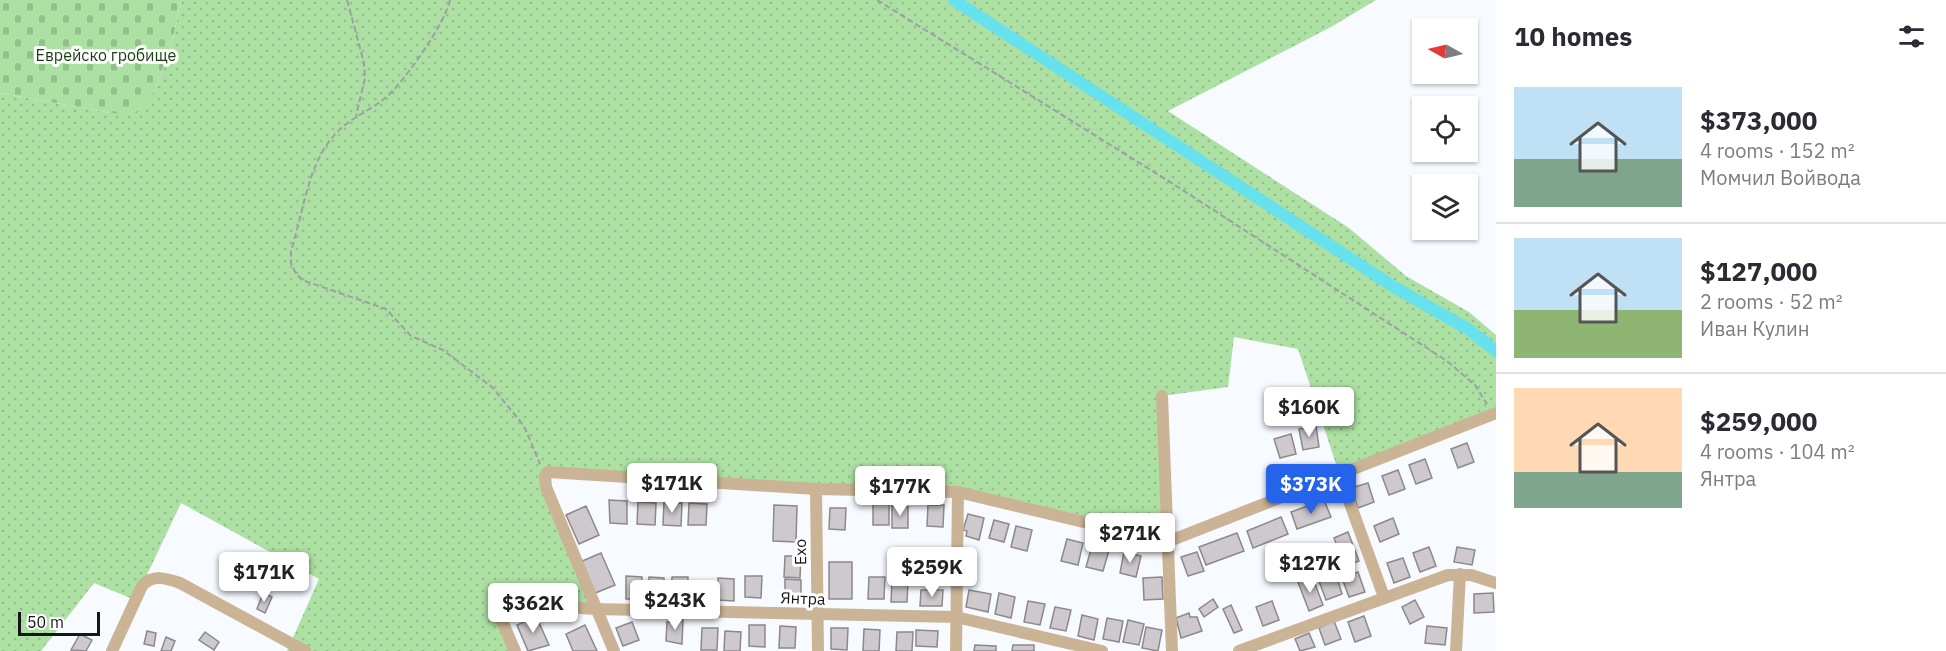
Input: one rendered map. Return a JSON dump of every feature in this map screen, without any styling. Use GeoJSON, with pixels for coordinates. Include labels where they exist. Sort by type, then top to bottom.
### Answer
{"type":"FeatureCollection","features":[{"type":"Feature","properties":{"kind":"street"},"geometry":{"type":"LineString","coordinates":[[1162,396],[1172,651]]}},
{"type":"Feature","properties":{"kind":"street"},"geometry":{"type":"LineString","coordinates":[[614,651],[546,487],[545,475],[553,472],[816,489],[958,492],[1167,542],[1494,414]]}},
{"type":"Feature","properties":{"kind":"street"},"geometry":{"type":"LineString","coordinates":[[1340,476],[1384,597]]}},
{"type":"Feature","properties":{"kind":"street","name":"Ехо"},"geometry":{"type":"LineString","coordinates":[[816,489],[818,651]]}},
{"type":"Feature","properties":{"kind":"street"},"geometry":{"type":"LineString","coordinates":[[956,651],[958,492]]}},
{"type":"Feature","properties":{"kind":"street"},"geometry":{"type":"LineString","coordinates":[[1456,651],[1460,574]]}},
{"type":"Feature","properties":{"kind":"street"},"geometry":{"type":"LineString","coordinates":[[1239,651],[1435,578],[1460,574],[1496,583]]}},
{"type":"Feature","properties":{"kind":"street"},"geometry":{"type":"LineString","coordinates":[[112,651],[142,586],[146,581],[158,578],[180,583],[305,651]]}},
{"type":"Feature","properties":{"kind":"street","name":"Янтра"},"geometry":{"type":"LineString","coordinates":[[515,651],[502,621],[501,606],[512,603],[595,609],[956,617],[1080,649],[1102,651]]}},
{"type":"Feature","properties":{"kind":"path"},"geometry":{"type":"LineString","coordinates":[[346,0],[364,63],[365,78],[356,116]]}},
{"type":"Feature","properties":{"kind":"path"},"geometry":{"type":"LineString","coordinates":[[450,0],[445,18],[397,86],[377,105],[339,128],[320,154],[291,251],[291,263],[295,272],[312,285],[386,309],[411,336],[443,350],[473,372],[506,402],[524,426],[545,475]]}},
{"type":"Feature","properties":{"kind":"path"},"geometry":{"type":"LineString","coordinates":[[877,0],[1149,168],[1447,361],[1475,385],[1494,414]]}},
{"type":"Feature","properties":{"kind":"green space","name":"Еврейско гробище"},"geometry":{"type":"Polygon","coordinates":[[[0,0],[181,0],[173,38],[155,91],[137,113],[116,114],[0,93],[0,0]]]}},
{"type":"Feature","properties":{"kind":"green space"},"geometry":{"type":"Polygon","coordinates":[[[181,0],[1376,0],[1331,27],[1168,111],[1349,228],[1406,276],[1469,312],[1496,335],[1496,413],[1340,476],[1298,349],[1234,337],[1228,387],[1162,396],[1167,542],[981,496],[545,475],[595,609],[501,606],[515,651],[287,651],[319,579],[181,503],[135,600],[94,583],[41,651],[0,651],[0,93],[116,114],[155,91],[173,38],[181,0]]]}},
{"type":"Feature","properties":{"kind":"building"},"geometry":{"type":"Polygon","coordinates":[[[1316,426],[1319,447],[1303,450],[1299,429],[1316,426]]]}},
{"type":"Feature","properties":{"kind":"building"},"geometry":{"type":"Polygon","coordinates":[[[1291,434],[1296,454],[1280,458],[1274,439],[1291,434]]]}},
{"type":"Feature","properties":{"kind":"building"},"geometry":{"type":"Polygon","coordinates":[[[1467,443],[1474,462],[1458,468],[1451,449],[1467,443]]]}},
{"type":"Feature","properties":{"kind":"building"},"geometry":{"type":"Polygon","coordinates":[[[1425,459],[1432,478],[1416,484],[1409,465],[1425,459]]]}},
{"type":"Feature","properties":{"kind":"building"},"geometry":{"type":"Polygon","coordinates":[[[1398,470],[1405,489],[1389,495],[1382,476],[1398,470]]]}},
{"type":"Feature","properties":{"kind":"building"},"geometry":{"type":"Polygon","coordinates":[[[1368,483],[1374,502],[1358,508],[1351,488],[1368,483]]]}},
{"type":"Feature","properties":{"kind":"building"},"geometry":{"type":"Polygon","coordinates":[[[609,500],[627,501],[627,524],[610,523],[609,500]]]}},
{"type":"Feature","properties":{"kind":"building"},"geometry":{"type":"Polygon","coordinates":[[[1324,500],[1331,517],[1297,529],[1291,512],[1324,500]]]}},
{"type":"Feature","properties":{"kind":"building"},"geometry":{"type":"Polygon","coordinates":[[[638,502],[656,503],[655,525],[637,524],[638,502]]]}},
{"type":"Feature","properties":{"kind":"building"},"geometry":{"type":"Polygon","coordinates":[[[664,502],[682,503],[681,526],[663,525],[664,502]]]}},
{"type":"Feature","properties":{"kind":"building"},"geometry":{"type":"Polygon","coordinates":[[[689,503],[707,504],[706,525],[688,525],[689,503]]]}},
{"type":"Feature","properties":{"kind":"building"},"geometry":{"type":"Polygon","coordinates":[[[873,503],[889,503],[889,525],[873,525],[873,503]]]}},
{"type":"Feature","properties":{"kind":"building"},"geometry":{"type":"Polygon","coordinates":[[[774,505],[797,506],[796,542],[773,541],[774,505]]]}},
{"type":"Feature","properties":{"kind":"building"},"geometry":{"type":"Polygon","coordinates":[[[928,505],[944,505],[943,527],[927,526],[928,505]]]}},
{"type":"Feature","properties":{"kind":"building"},"geometry":{"type":"Polygon","coordinates":[[[586,506],[599,535],[579,544],[566,515],[586,506]]]}},
{"type":"Feature","properties":{"kind":"building"},"geometry":{"type":"Polygon","coordinates":[[[892,506],[908,507],[908,528],[892,528],[892,506]]]}},
{"type":"Feature","properties":{"kind":"building"},"geometry":{"type":"Polygon","coordinates":[[[830,508],[846,508],[845,530],[829,529],[830,508]]]}},
{"type":"Feature","properties":{"kind":"building"},"geometry":{"type":"Polygon","coordinates":[[[968,514],[984,518],[979,540],[966,536],[967,531],[963,530],[968,514]]]}},
{"type":"Feature","properties":{"kind":"building"},"geometry":{"type":"Polygon","coordinates":[[[1281,517],[1288,534],[1253,548],[1247,531],[1281,517]]]}},
{"type":"Feature","properties":{"kind":"building"},"geometry":{"type":"Polygon","coordinates":[[[1393,518],[1399,534],[1380,542],[1374,526],[1393,518]]]}},
{"type":"Feature","properties":{"kind":"building"},"geometry":{"type":"Polygon","coordinates":[[[994,520],[1009,524],[1004,542],[989,538],[994,520]]]}},
{"type":"Feature","properties":{"kind":"building"},"geometry":{"type":"Polygon","coordinates":[[[1016,526],[1032,530],[1027,551],[1011,547],[1016,526]]]}},
{"type":"Feature","properties":{"kind":"building"},"geometry":{"type":"Polygon","coordinates":[[[1348,532],[1359,561],[1345,566],[1334,538],[1348,532]]]}},
{"type":"Feature","properties":{"kind":"building"},"geometry":{"type":"Polygon","coordinates":[[[1237,533],[1244,551],[1206,565],[1199,547],[1237,533]]]}},
{"type":"Feature","properties":{"kind":"building"},"geometry":{"type":"Polygon","coordinates":[[[1067,539],[1083,543],[1078,565],[1061,561],[1067,539]]]}},
{"type":"Feature","properties":{"kind":"building"},"geometry":{"type":"Polygon","coordinates":[[[1092,546],[1109,550],[1103,571],[1086,567],[1092,546]]]}},
{"type":"Feature","properties":{"kind":"building"},"geometry":{"type":"Polygon","coordinates":[[[1429,547],[1436,566],[1420,572],[1413,553],[1429,547]]]}},
{"type":"Feature","properties":{"kind":"building"},"geometry":{"type":"Polygon","coordinates":[[[1457,547],[1475,550],[1472,565],[1454,562],[1457,547]]]}},
{"type":"Feature","properties":{"kind":"building"},"geometry":{"type":"Polygon","coordinates":[[[1124,552],[1141,556],[1136,577],[1120,573],[1124,552]]]}},
{"type":"Feature","properties":{"kind":"building"},"geometry":{"type":"Polygon","coordinates":[[[1197,552],[1204,571],[1188,576],[1181,557],[1197,552]]]}},
{"type":"Feature","properties":{"kind":"building"},"geometry":{"type":"Polygon","coordinates":[[[601,553],[615,585],[593,594],[580,562],[601,553]]]}},
{"type":"Feature","properties":{"kind":"building"},"geometry":{"type":"Polygon","coordinates":[[[785,556],[801,556],[800,578],[784,577],[785,556]]]}},
{"type":"Feature","properties":{"kind":"building"},"geometry":{"type":"Polygon","coordinates":[[[1403,558],[1410,577],[1394,583],[1387,563],[1403,558]]]}},
{"type":"Feature","properties":{"kind":"building"},"geometry":{"type":"Polygon","coordinates":[[[829,562],[852,562],[852,599],[829,599],[829,562]]]}},
{"type":"Feature","properties":{"kind":"building"},"geometry":{"type":"Polygon","coordinates":[[[1358,572],[1365,592],[1349,597],[1342,578],[1358,572]]]}},
{"type":"Feature","properties":{"kind":"building"},"geometry":{"type":"Polygon","coordinates":[[[1336,575],[1342,594],[1326,600],[1319,581],[1336,575]]]}},
{"type":"Feature","properties":{"kind":"building"},"geometry":{"type":"Polygon","coordinates":[[[626,576],[642,577],[641,599],[626,599],[626,576]]]}},
{"type":"Feature","properties":{"kind":"building"},"geometry":{"type":"Polygon","coordinates":[[[745,576],[762,576],[761,598],[745,597],[745,576]]]}},
{"type":"Feature","properties":{"kind":"building"},"geometry":{"type":"Polygon","coordinates":[[[1312,576],[1323,605],[1309,611],[1298,582],[1312,576]]]}},
{"type":"Feature","properties":{"kind":"building"},"geometry":{"type":"Polygon","coordinates":[[[649,577],[664,578],[663,600],[649,600],[649,577]]]}},
{"type":"Feature","properties":{"kind":"building"},"geometry":{"type":"Polygon","coordinates":[[[672,577],[688,577],[688,600],[671,600],[672,577]]]}},
{"type":"Feature","properties":{"kind":"building"},"geometry":{"type":"Polygon","coordinates":[[[869,577],[885,577],[884,599],[868,599],[869,577]]]}},
{"type":"Feature","properties":{"kind":"building"},"geometry":{"type":"Polygon","coordinates":[[[1162,577],[1163,599],[1144,600],[1143,578],[1162,577]]]}},
{"type":"Feature","properties":{"kind":"building"},"geometry":{"type":"Polygon","coordinates":[[[718,578],[734,579],[734,601],[718,600],[718,578]]]}},
{"type":"Feature","properties":{"kind":"building"},"geometry":{"type":"Polygon","coordinates":[[[785,579],[801,580],[801,602],[785,601],[785,579]]]}},
{"type":"Feature","properties":{"kind":"building"},"geometry":{"type":"Polygon","coordinates":[[[892,580],[908,581],[907,602],[891,602],[892,580]]]}},
{"type":"Feature","properties":{"kind":"building"},"geometry":{"type":"Polygon","coordinates":[[[921,590],[943,590],[942,606],[920,606],[921,590]]]}},
{"type":"Feature","properties":{"kind":"building"},"geometry":{"type":"Polygon","coordinates":[[[969,590],[991,594],[988,612],[966,607],[969,590]]]}},
{"type":"Feature","properties":{"kind":"building"},"geometry":{"type":"Polygon","coordinates":[[[263,593],[272,597],[265,613],[257,609],[263,593]]]}},
{"type":"Feature","properties":{"kind":"building"},"geometry":{"type":"Polygon","coordinates":[[[999,593],[1015,597],[1011,618],[995,614],[999,593]]]}},
{"type":"Feature","properties":{"kind":"building"},"geometry":{"type":"Polygon","coordinates":[[[1493,593],[1494,612],[1474,613],[1474,594],[1493,593]]]}},
{"type":"Feature","properties":{"kind":"building"},"geometry":{"type":"Polygon","coordinates":[[[1213,599],[1218,607],[1204,617],[1199,609],[1213,599]]]}},
{"type":"Feature","properties":{"kind":"building"},"geometry":{"type":"Polygon","coordinates":[[[1415,600],[1424,617],[1410,624],[1402,607],[1415,600]]]}},
{"type":"Feature","properties":{"kind":"building"},"geometry":{"type":"Polygon","coordinates":[[[1028,601],[1045,604],[1040,625],[1024,622],[1028,601]]]}},
{"type":"Feature","properties":{"kind":"building"},"geometry":{"type":"Polygon","coordinates":[[[1272,601],[1279,620],[1263,626],[1256,607],[1272,601]]]}},
{"type":"Feature","properties":{"kind":"building"},"geometry":{"type":"Polygon","coordinates":[[[1231,605],[1242,630],[1234,633],[1223,609],[1231,605]]]}},
{"type":"Feature","properties":{"kind":"building"},"geometry":{"type":"Polygon","coordinates":[[[1055,607],[1071,610],[1066,631],[1050,628],[1055,607]]]}},
{"type":"Feature","properties":{"kind":"building"},"geometry":{"type":"Polygon","coordinates":[[[1189,613],[1190,617],[1197,617],[1202,631],[1181,638],[1176,618],[1189,613]]]}},
{"type":"Feature","properties":{"kind":"building"},"geometry":{"type":"Polygon","coordinates":[[[1082,615],[1098,619],[1094,640],[1078,636],[1082,615]]]}},
{"type":"Feature","properties":{"kind":"building"},"geometry":{"type":"Polygon","coordinates":[[[536,616],[549,645],[528,651],[517,625],[536,616]]]}},
{"type":"Feature","properties":{"kind":"building"},"geometry":{"type":"Polygon","coordinates":[[[1364,616],[1371,636],[1355,642],[1348,622],[1364,616]]]}},
{"type":"Feature","properties":{"kind":"building"},"geometry":{"type":"Polygon","coordinates":[[[674,618],[683,619],[682,644],[666,641],[667,622],[674,622],[674,618]]]}},
{"type":"Feature","properties":{"kind":"building"},"geometry":{"type":"Polygon","coordinates":[[[1107,618],[1123,621],[1119,642],[1103,639],[1107,618]]]}},
{"type":"Feature","properties":{"kind":"building"},"geometry":{"type":"Polygon","coordinates":[[[1128,620],[1144,624],[1139,645],[1123,642],[1128,620]]]}},
{"type":"Feature","properties":{"kind":"building"},"geometry":{"type":"Polygon","coordinates":[[[1334,621],[1341,639],[1325,645],[1319,628],[1334,621]]]}},
{"type":"Feature","properties":{"kind":"building"},"geometry":{"type":"Polygon","coordinates":[[[632,622],[639,640],[623,646],[616,628],[632,622]]]}},
{"type":"Feature","properties":{"kind":"building"},"geometry":{"type":"Polygon","coordinates":[[[585,625],[597,651],[573,651],[566,634],[585,625]]]}},
{"type":"Feature","properties":{"kind":"building"},"geometry":{"type":"Polygon","coordinates":[[[749,625],[765,625],[765,647],[749,646],[749,625]]]}},
{"type":"Feature","properties":{"kind":"building"},"geometry":{"type":"Polygon","coordinates":[[[780,626],[796,627],[795,648],[779,648],[780,626]]]}},
{"type":"Feature","properties":{"kind":"building"},"geometry":{"type":"Polygon","coordinates":[[[1427,626],[1447,628],[1445,645],[1425,643],[1427,626]]]}},
{"type":"Feature","properties":{"kind":"building"},"geometry":{"type":"Polygon","coordinates":[[[1146,627],[1162,630],[1158,651],[1142,648],[1146,627]]]}},
{"type":"Feature","properties":{"kind":"building"},"geometry":{"type":"Polygon","coordinates":[[[702,628],[718,628],[717,650],[701,650],[702,628]]]}},
{"type":"Feature","properties":{"kind":"building"},"geometry":{"type":"Polygon","coordinates":[[[831,628],[848,628],[847,650],[831,649],[831,628]]]}},
{"type":"Feature","properties":{"kind":"building"},"geometry":{"type":"Polygon","coordinates":[[[864,629],[880,630],[879,651],[863,651],[864,629]]]}},
{"type":"Feature","properties":{"kind":"building"},"geometry":{"type":"Polygon","coordinates":[[[916,630],[938,631],[937,647],[916,646],[916,630]]]}},
{"type":"Feature","properties":{"kind":"building"},"geometry":{"type":"Polygon","coordinates":[[[147,631],[156,633],[154,646],[144,644],[147,631]]]}},
{"type":"Feature","properties":{"kind":"building"},"geometry":{"type":"Polygon","coordinates":[[[725,631],[741,632],[740,651],[724,651],[725,631]]]}},
{"type":"Feature","properties":{"kind":"building"},"geometry":{"type":"Polygon","coordinates":[[[205,632],[219,642],[214,650],[199,640],[205,632]]]}},
{"type":"Feature","properties":{"kind":"building"},"geometry":{"type":"Polygon","coordinates":[[[897,632],[913,632],[912,651],[896,651],[897,632]]]}},
{"type":"Feature","properties":{"kind":"building"},"geometry":{"type":"Polygon","coordinates":[[[1309,633],[1315,647],[1300,651],[1295,639],[1309,633]]]}},
{"type":"Feature","properties":{"kind":"building"},"geometry":{"type":"Polygon","coordinates":[[[80,634],[92,640],[86,651],[71,650],[80,634]]]}},
{"type":"Feature","properties":{"kind":"building"},"geometry":{"type":"Polygon","coordinates":[[[166,637],[175,641],[171,651],[161,651],[166,637]]]}},
{"type":"Feature","properties":{"kind":"building"},"geometry":{"type":"Polygon","coordinates":[[[975,645],[996,646],[996,651],[974,651],[975,645]]]}},
{"type":"Feature","properties":{"kind":"building"},"geometry":{"type":"Polygon","coordinates":[[[1013,645],[1034,645],[1034,651],[1012,651],[1013,645]]]}},
{"type":"Feature","properties":{"kind":"waterway"},"geometry":{"type":"LineString","coordinates":[[954,0],[1394,287],[1468,329],[1496,351]]}}]}
